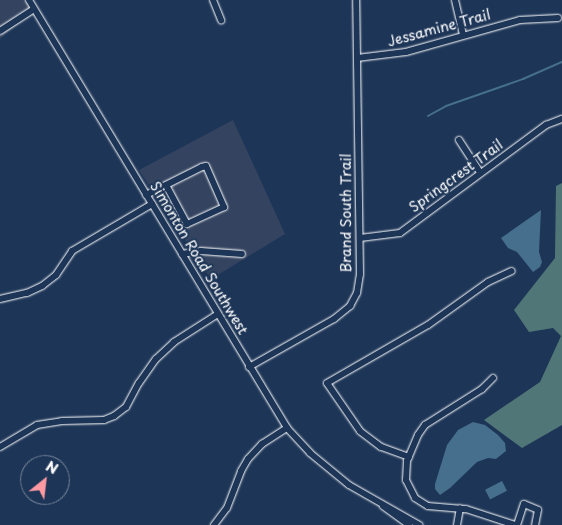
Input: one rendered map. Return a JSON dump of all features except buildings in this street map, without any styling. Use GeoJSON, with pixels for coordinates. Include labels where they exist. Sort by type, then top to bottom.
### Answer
{"type":"FeatureCollection","features":[{"type":"Feature","properties":{"kind":"street","name":"Simonton Road Southwest"},"geometry":{"type":"LineString","coordinates":[[28,0],[287,428],[302,446],[329,470],[409,525]]}},
{"type":"Feature","properties":{"kind":"street"},"geometry":{"type":"LineString","coordinates":[[213,0],[221,20]]}},
{"type":"Feature","properties":{"kind":"street","name":"Brand South Trail"},"geometry":{"type":"LineString","coordinates":[[249,366],[334,318],[350,306],[357,292],[360,274],[360,238],[356,0]]}},
{"type":"Feature","properties":{"kind":"street"},"geometry":{"type":"LineString","coordinates":[[455,0],[463,35]]}},
{"type":"Feature","properties":{"kind":"street"},"geometry":{"type":"LineString","coordinates":[[0,31],[34,8]]}},
{"type":"Feature","properties":{"kind":"street","name":"Jessamine Trail"},"geometry":{"type":"LineString","coordinates":[[357,58],[406,52],[520,20],[558,18]]}},
{"type":"Feature","properties":{"kind":"street","name":"Springcrest Trail"},"geometry":{"type":"LineString","coordinates":[[360,238],[400,233],[480,172],[546,126],[562,119]]}},
{"type":"Feature","properties":{"kind":"street"},"geometry":{"type":"LineString","coordinates":[[459,140],[480,172]]}},
{"type":"Feature","properties":{"kind":"street"},"geometry":{"type":"LineString","coordinates":[[146,195],[166,185],[206,166],[224,207],[187,224],[166,185]]}},
{"type":"Feature","properties":{"kind":"street"},"geometry":{"type":"LineString","coordinates":[[0,299],[27,293],[42,286],[56,275],[72,250],[152,204]]}},
{"type":"Feature","properties":{"kind":"street"},"geometry":{"type":"LineString","coordinates":[[182,254],[201,251],[242,254]]}},
{"type":"Feature","properties":{"kind":"street"},"geometry":{"type":"LineString","coordinates":[[409,457],[381,447],[360,431],[327,383],[428,325],[488,282],[512,270]]}},
{"type":"Feature","properties":{"kind":"street"},"geometry":{"type":"LineString","coordinates":[[0,447],[37,425],[62,420],[104,420],[114,416],[126,407],[138,383],[156,359],[174,342],[218,314]]}},
{"type":"Feature","properties":{"kind":"street"},"geometry":{"type":"LineString","coordinates":[[493,378],[482,389],[425,425],[418,435],[409,457],[406,480],[415,498],[428,506],[460,508],[516,525],[524,504],[538,510],[535,525]]}},
{"type":"Feature","properties":{"kind":"street"},"geometry":{"type":"LineString","coordinates":[[214,525],[227,508],[241,472],[248,460],[262,444],[287,428]]}},
{"type":"Feature","properties":{"kind":"street","name":"Simonton Road Southwest"},"geometry":{"type":"LineString","coordinates":[[378,502],[420,525]]}},
{"type":"Feature","properties":{"kind":"street"},"geometry":{"type":"LineString","coordinates":[[456,524],[460,508]]}},
{"type":"Feature","properties":{"kind":"shaded area"},"geometry":{"type":"Polygon","coordinates":[[[0,0],[33,0],[37,7],[0,39],[0,0]]]}},
{"type":"Feature","properties":{"kind":"shaded area"},"geometry":{"type":"Polygon","coordinates":[[[233,120],[285,234],[211,279],[139,170],[233,120]]]}},
{"type":"Feature","properties":{"kind":"shaded area"},"geometry":{"type":"Polygon","coordinates":[[[541,210],[539,252],[542,262],[540,267],[533,272],[517,252],[508,248],[501,238],[541,210]]]}},
{"type":"Feature","properties":{"kind":"shaded area"},"geometry":{"type":"Polygon","coordinates":[[[473,422],[485,425],[498,435],[505,443],[506,451],[496,459],[488,458],[477,462],[440,495],[435,489],[435,484],[447,445],[458,430],[473,422]]]}},
{"type":"Feature","properties":{"kind":"shaded area"},"geometry":{"type":"Polygon","coordinates":[[[502,481],[507,491],[490,499],[485,490],[502,481]]]}},
{"type":"Feature","properties":{"kind":"green space"},"geometry":{"type":"Polygon","coordinates":[[[562,183],[562,425],[522,448],[484,420],[540,382],[561,336],[553,328],[529,332],[514,310],[555,258],[556,186],[562,183]]]}},
{"type":"Feature","properties":{"kind":"waterway"},"geometry":{"type":"LineString","coordinates":[[428,116],[446,106],[523,79],[562,62]]}}]}
